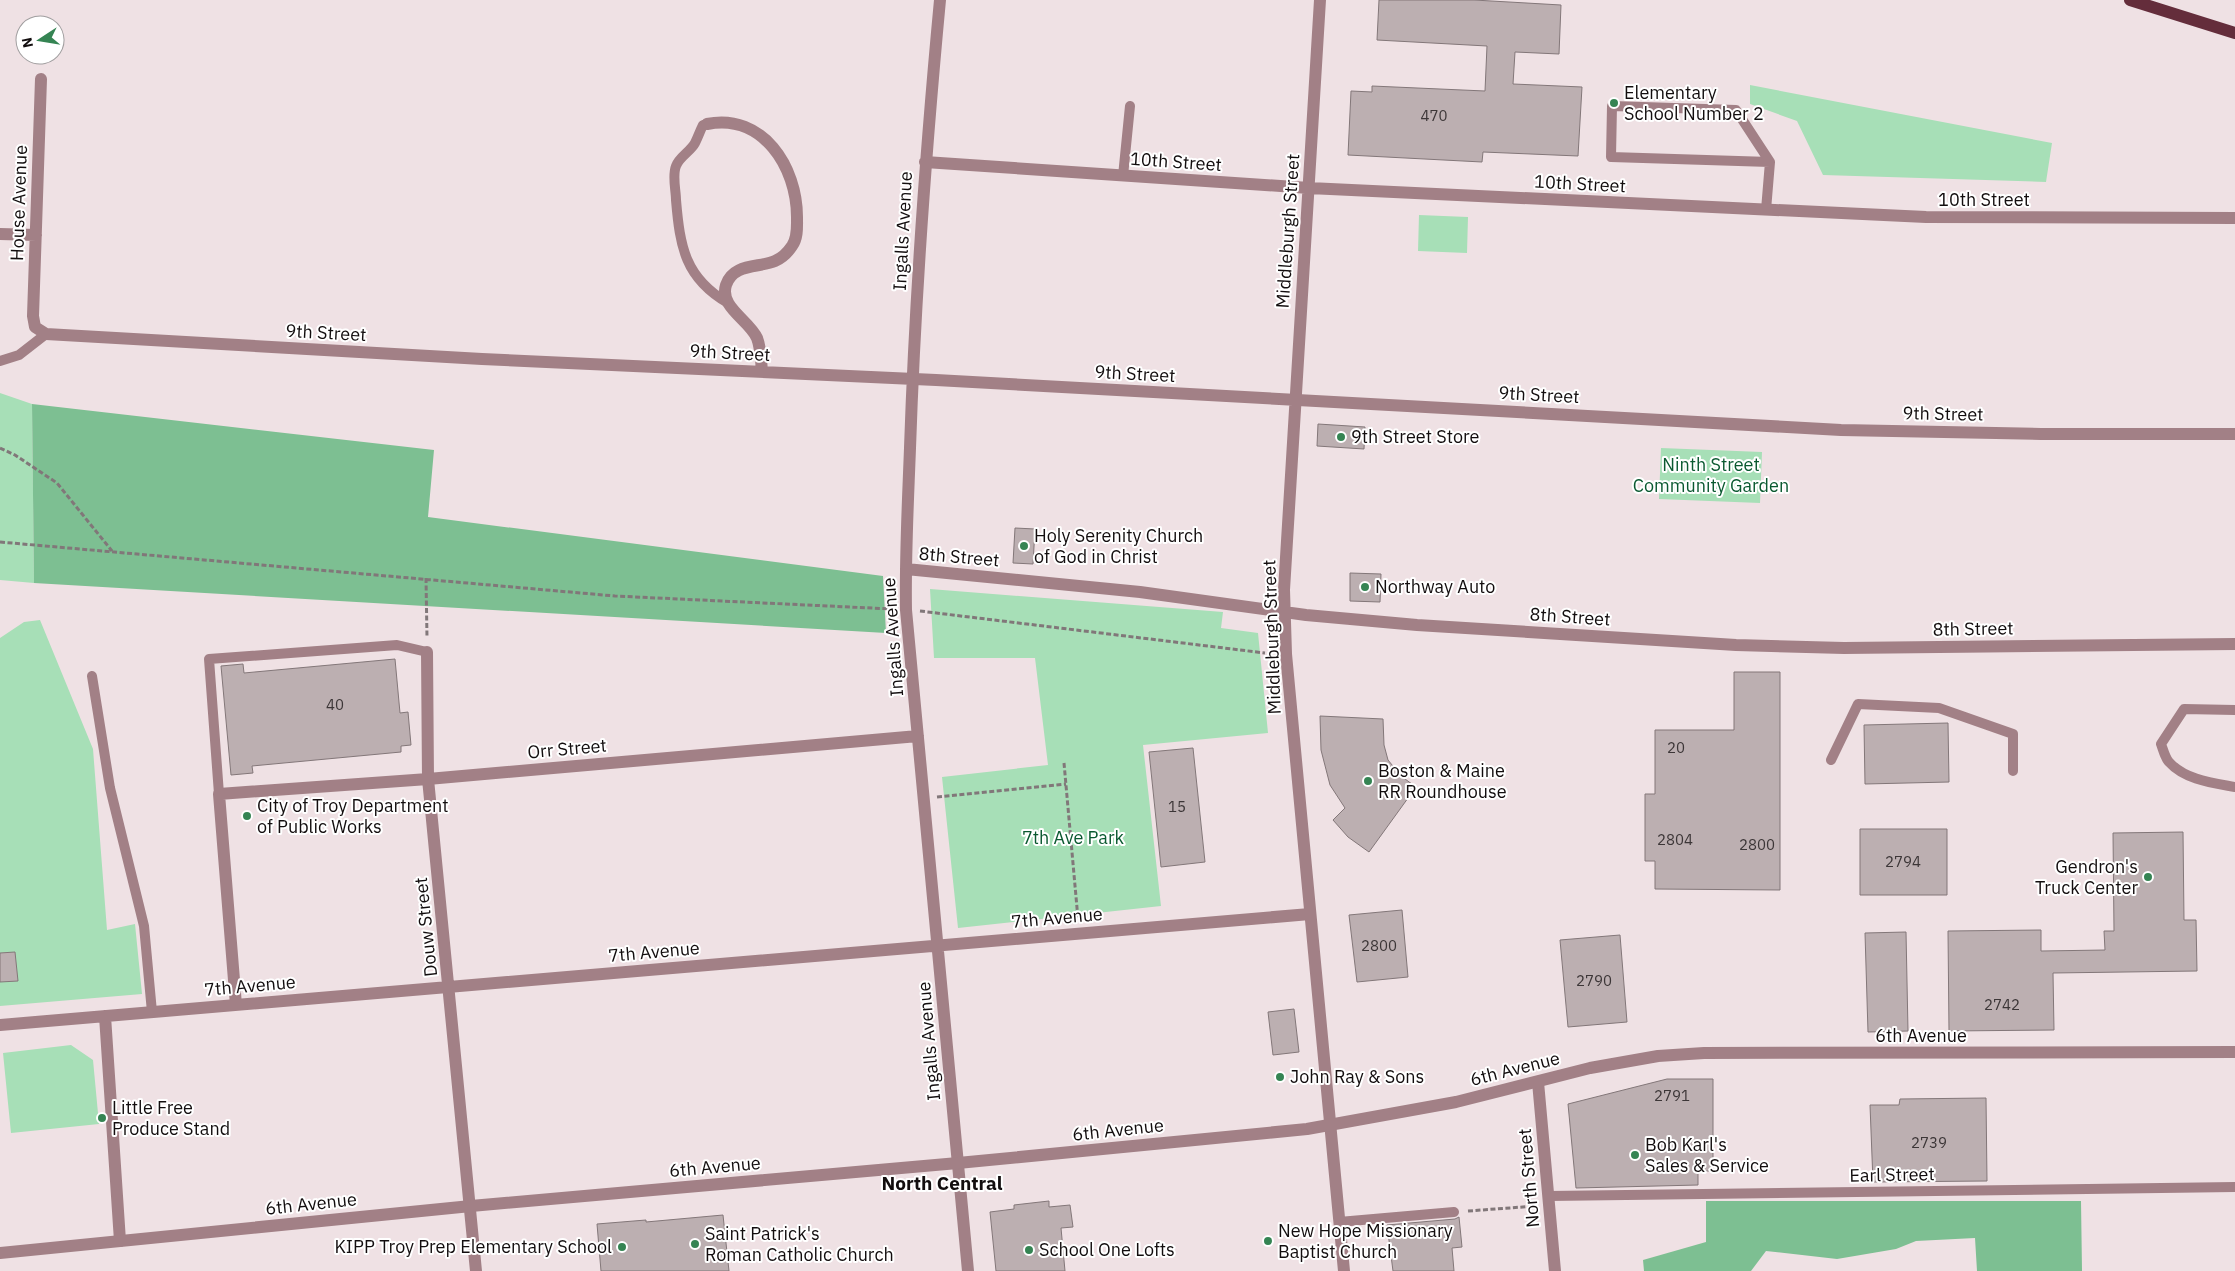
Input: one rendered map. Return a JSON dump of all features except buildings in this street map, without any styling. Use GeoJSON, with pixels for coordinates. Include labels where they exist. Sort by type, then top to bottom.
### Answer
{"type":"FeatureCollection","features":[{"type":"Feature","properties":{"kind":"main road"},"geometry":{"type":"LineString","coordinates":[[2130,0],[2235,33]]}},
{"type":"Feature","properties":{"kind":"street","name":"Ingalls Avenue"},"geometry":{"type":"LineString","coordinates":[[940,0],[925,162],[912,379],[906,610],[968,1271]]}},
{"type":"Feature","properties":{"kind":"street","name":"Middleburgh Street"},"geometry":{"type":"LineString","coordinates":[[1320,0],[1294,401],[1284,590],[1286,654],[1344,1271]]}},
{"type":"Feature","properties":{"kind":"street","name":"House Avenue"},"geometry":{"type":"LineString","coordinates":[[41,79],[33,316],[41,331]]}},
{"type":"Feature","properties":{"kind":"street"},"geometry":{"type":"LineString","coordinates":[[707,124],[718,122],[732,124],[750,130],[768,141],[780,154],[789,173],[797,206],[797,228],[794,244],[785,254],[775,261],[750,265],[731,276],[726,284],[725,294],[728,303],[750,328],[758,341],[762,372]]}},
{"type":"Feature","properties":{"kind":"street","name":"10th Street"},"geometry":{"type":"LineString","coordinates":[[925,162],[1309,188],[1926,217],[2235,218]]}},
{"type":"Feature","properties":{"kind":"street"},"geometry":{"type":"LineString","coordinates":[[0,234],[36,235]]}},
{"type":"Feature","properties":{"kind":"street","name":"9th Street"},"geometry":{"type":"LineString","coordinates":[[41,331],[472,359],[912,379],[1841,430],[2041,434],[2235,434]]}},
{"type":"Feature","properties":{"kind":"street","name":"8th Street"},"geometry":{"type":"LineString","coordinates":[[906,569],[1140,592],[1285,612],[1417,625],[1746,645],[1844,648],[2235,644]]}},
{"type":"Feature","properties":{"kind":"street","name":"Douw Street"},"geometry":{"type":"LineString","coordinates":[[427,652],[428,779],[450,987],[476,1271]]}},
{"type":"Feature","properties":{"kind":"street","name":"Orr Street"},"geometry":{"type":"LineString","coordinates":[[219,794],[428,779],[918,736]]}},
{"type":"Feature","properties":{"kind":"street"},"geometry":{"type":"LineString","coordinates":[[219,794],[236,1005]]}},
{"type":"Feature","properties":{"kind":"street","name":"7th Avenue"},"geometry":{"type":"LineString","coordinates":[[0,1025],[1310,914]]}},
{"type":"Feature","properties":{"kind":"street"},"geometry":{"type":"LineString","coordinates":[[105,1016],[120,1241]]}},
{"type":"Feature","properties":{"kind":"street","name":"6th Avenue"},"geometry":{"type":"LineString","coordinates":[[0,1253],[471,1206],[958,1163],[1330,1125],[1456,1102],[1590,1068],[1658,1056],[1704,1053],[2235,1052]]}},
{"type":"Feature","properties":{"kind":"street","name":"North Street"},"geometry":{"type":"LineString","coordinates":[[1538,1082],[1555,1271]]}},
{"type":"Feature","properties":{"kind":"lane"},"geometry":{"type":"LineString","coordinates":[[1124,176],[1130,106]]}},
{"type":"Feature","properties":{"kind":"lane"},"geometry":{"type":"LineString","coordinates":[[1766,210],[1770,162],[1736,110],[1612,106],[1611,157],[1770,162]]}},
{"type":"Feature","properties":{"kind":"lane"},"geometry":{"type":"LineString","coordinates":[[707,124],[702,125],[695,144],[676,165],[674,175],[679,230],[684,255],[692,270],[710,293],[728,303]]}},
{"type":"Feature","properties":{"kind":"lane"},"geometry":{"type":"LineString","coordinates":[[0,361],[19,355],[41,331]]}},
{"type":"Feature","properties":{"kind":"lane"},"geometry":{"type":"LineString","coordinates":[[219,794],[209,660],[397,645],[427,652]]}},
{"type":"Feature","properties":{"kind":"lane"},"geometry":{"type":"LineString","coordinates":[[92,676],[110,788],[144,926],[152,1012]]}},
{"type":"Feature","properties":{"kind":"lane"},"geometry":{"type":"LineString","coordinates":[[1832,760],[1858,704],[1939,708],[2012,734],[2013,771]]}},
{"type":"Feature","properties":{"kind":"lane"},"geometry":{"type":"LineString","coordinates":[[2235,710],[2184,709],[2161,744],[2168,762],[2179,770],[2198,780],[2235,788]]}},
{"type":"Feature","properties":{"kind":"lane","name":"Earl Street"},"geometry":{"type":"LineString","coordinates":[[1549,1201],[2235,1187]]}},
{"type":"Feature","properties":{"kind":"lane"},"geometry":{"type":"LineString","coordinates":[[1339,1222],[1454,1212]]}},
{"type":"Feature","properties":{"kind":"path"},"geometry":{"type":"LineString","coordinates":[[0,448],[15,455],[56,484],[113,552]]}},
{"type":"Feature","properties":{"kind":"path"},"geometry":{"type":"LineString","coordinates":[[0,542],[615,596],[932,611],[1265,653]]}},
{"type":"Feature","properties":{"kind":"path"},"geometry":{"type":"LineString","coordinates":[[426,578],[427,652]]}},
{"type":"Feature","properties":{"kind":"path"},"geometry":{"type":"LineString","coordinates":[[1064,763],[1080,933]]}},
{"type":"Feature","properties":{"kind":"path"},"geometry":{"type":"LineString","coordinates":[[924,799],[1066,784]]}},
{"type":"Feature","properties":{"kind":"path"},"geometry":{"type":"LineString","coordinates":[[1454,1212],[1549,1201]]}},
{"type":"Feature","properties":{"kind":"green space"},"geometry":{"type":"Polygon","coordinates":[[[1750,85],[2052,143],[2046,182],[1823,175],[1797,121],[1750,104],[1750,85]]]}},
{"type":"Feature","properties":{"kind":"green space"},"geometry":{"type":"Polygon","coordinates":[[[1419,215],[1468,217],[1467,253],[1418,251],[1419,215]]]}},
{"type":"Feature","properties":{"kind":"green space"},"geometry":{"type":"Polygon","coordinates":[[[0,393],[32,404],[34,583],[0,580],[0,393]]]}},
{"type":"Feature","properties":{"kind":"green space"},"geometry":{"type":"Polygon","coordinates":[[[32,404],[434,450],[428,517],[883,576],[886,633],[34,583],[32,404]]]}},
{"type":"Feature","properties":{"kind":"green space","name":"Ninth Street Community Garden"},"geometry":{"type":"Polygon","coordinates":[[[1661,448],[1762,452],[1760,503],[1659,499],[1661,448]]]}},
{"type":"Feature","properties":{"kind":"green space","name":"7th Ave Park"},"geometry":{"type":"Polygon","coordinates":[[[930,589],[1223,612],[1221,628],[1258,633],[1268,733],[1143,745],[1161,906],[958,928],[942,777],[1048,765],[1035,658],[934,658],[930,589]]]}},
{"type":"Feature","properties":{"kind":"green space"},"geometry":{"type":"Polygon","coordinates":[[[40,620],[93,749],[107,930],[135,924],[142,994],[0,1006],[0,638],[24,622],[40,620]]]}},
{"type":"Feature","properties":{"kind":"green space"},"geometry":{"type":"Polygon","coordinates":[[[71,1045],[93,1060],[99,1124],[11,1133],[3,1053],[71,1045]]]}},
{"type":"Feature","properties":{"kind":"green space"},"geometry":{"type":"Polygon","coordinates":[[[1706,1201],[2081,1201],[2082,1271],[1977,1271],[1975,1238],[1916,1241],[1896,1249],[1837,1259],[1766,1251],[1751,1271],[1644,1271],[1643,1260],[1706,1242],[1706,1201]]]}},
{"type":"Feature","properties":{"kind":"place","name":"Elementary School Number 2"},"geometry":{"type":"Point","coordinates":[1614,103]}},
{"type":"Feature","properties":{"kind":"place","name":"9th Street Store"},"geometry":{"type":"Point","coordinates":[1341,437]}},
{"type":"Feature","properties":{"kind":"place","name":"Holy Serenity Church of God in Christ"},"geometry":{"type":"Point","coordinates":[1024,546]}},
{"type":"Feature","properties":{"kind":"place","name":"Northway Auto"},"geometry":{"type":"Point","coordinates":[1365,587]}},
{"type":"Feature","properties":{"kind":"place","name":"Boston & Maine RR Roundhouse"},"geometry":{"type":"Point","coordinates":[1368,781]}},
{"type":"Feature","properties":{"kind":"place","name":"City of Troy Department of Public Works"},"geometry":{"type":"Point","coordinates":[247,816]}},
{"type":"Feature","properties":{"kind":"place","name":"Gendron's Truck Center"},"geometry":{"type":"Point","coordinates":[2148,877]}},
{"type":"Feature","properties":{"kind":"place","name":"John Ray & Sons"},"geometry":{"type":"Point","coordinates":[1280,1077]}},
{"type":"Feature","properties":{"kind":"place","name":"Little Free Produce Stand"},"geometry":{"type":"Point","coordinates":[102,1118]}},
{"type":"Feature","properties":{"kind":"place","name":"Bob Karl's Sales & Service"},"geometry":{"type":"Point","coordinates":[1635,1155]}},
{"type":"Feature","properties":{"kind":"place","name":"New Hope Missionary Baptist Church"},"geometry":{"type":"Point","coordinates":[1268,1241]}},
{"type":"Feature","properties":{"kind":"place","name":"Saint Patrick's Roman Catholic Church"},"geometry":{"type":"Point","coordinates":[695,1244]}},
{"type":"Feature","properties":{"kind":"place","name":"KIPP Troy Prep Elementary School"},"geometry":{"type":"Point","coordinates":[622,1247]}},
{"type":"Feature","properties":{"kind":"place","name":"School One Lofts"},"geometry":{"type":"Point","coordinates":[1029,1250]}},
{"type":"Feature","properties":{"kind":"district","name":"North Central"},"geometry":{"type":"Point","coordinates":[942,1183]}}]}
